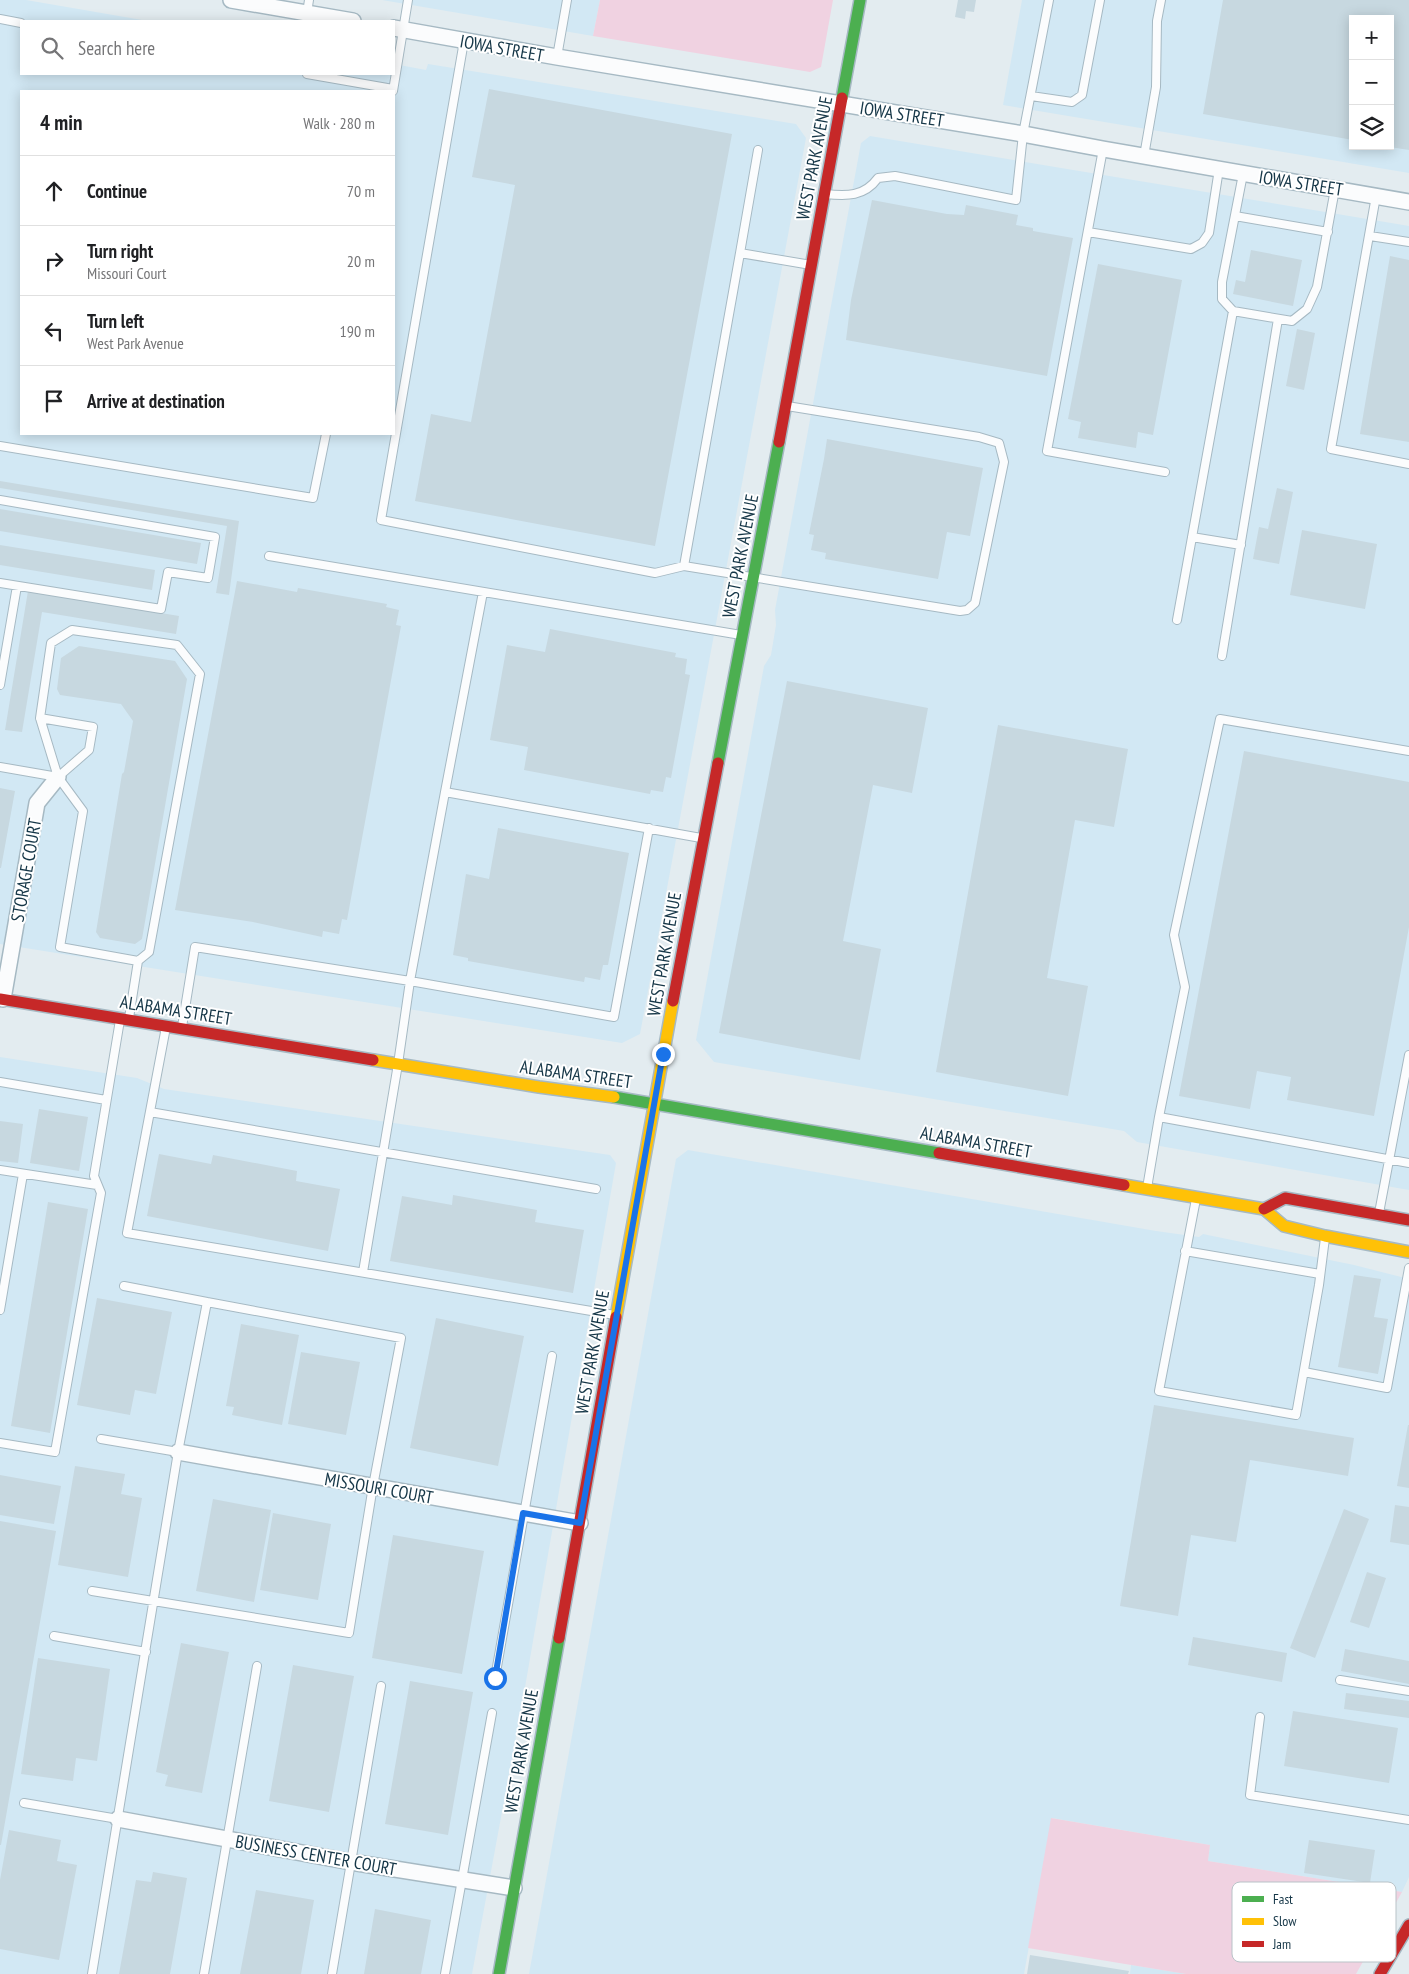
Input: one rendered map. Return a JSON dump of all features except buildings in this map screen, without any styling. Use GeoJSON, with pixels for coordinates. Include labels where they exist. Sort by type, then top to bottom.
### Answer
{"type":"FeatureCollection","features":[{"type":"Feature","properties":{"kind":"street"},"geometry":{"type":"LineString","coordinates":[[231,0],[308,7],[350,20]]}},
{"type":"Feature","properties":{"kind":"street","name":"WEST PARK AVENUE"},"geometry":{"type":"LineString","coordinates":[[499,1974],[703,838],[754,578],[860,0]]}},
{"type":"Feature","properties":{"kind":"street","name":"IOWA STREET"},"geometry":{"type":"LineString","coordinates":[[399,29],[842,105],[1024,134],[1409,202]]}},
{"type":"Feature","properties":{"kind":"street","name":"STORAGE COURT"},"geometry":{"type":"LineString","coordinates":[[1,999],[37,803],[58,777]]}},
{"type":"Feature","properties":{"kind":"street","name":"ALABAMA STREET"},"geometry":{"type":"LineString","coordinates":[[1,999],[539,1087],[655,1103],[1264,1209]]}},
{"type":"Feature","properties":{"kind":"street"},"geometry":{"type":"LineString","coordinates":[[1409,1220],[1285,1198],[1264,1209],[1284,1226],[1409,1252]]}},
{"type":"Feature","properties":{"kind":"street","name":"MISSOURI COURT"},"geometry":{"type":"LineString","coordinates":[[178,1452],[580,1523]]}},
{"type":"Feature","properties":{"kind":"street","name":"BUSINESS CENTER COURT"},"geometry":{"type":"LineString","coordinates":[[118,1820],[351,1862],[461,1878],[514,1888]]}},
{"type":"Feature","properties":{"kind":"street"},"geometry":{"type":"LineString","coordinates":[[1396,1947],[1409,1925]]}},
{"type":"Feature","properties":{"kind":"street"},"geometry":{"type":"LineString","coordinates":[[1380,1974],[1387,1962]]}},
{"type":"Feature","properties":{"kind":"lane"},"geometry":{"type":"LineString","coordinates":[[395,70],[399,29],[408,0]]}},
{"type":"Feature","properties":{"kind":"lane"},"geometry":{"type":"LineString","coordinates":[[557,57],[567,0]]}},
{"type":"Feature","properties":{"kind":"lane"},"geometry":{"type":"LineString","coordinates":[[825,194],[850,196],[872,186],[878,178],[895,176],[1016,200],[1024,134],[1049,0]]}},
{"type":"Feature","properties":{"kind":"lane"},"geometry":{"type":"LineString","coordinates":[[1031,96],[1072,102],[1082,95],[1100,0]]}},
{"type":"Feature","properties":{"kind":"lane"},"geometry":{"type":"LineString","coordinates":[[1144,156],[1156,87],[1157,21],[1160,0]]}},
{"type":"Feature","properties":{"kind":"lane"},"geometry":{"type":"LineString","coordinates":[[0,19],[20,23]]}},
{"type":"Feature","properties":{"kind":"lane"},"geometry":{"type":"LineString","coordinates":[[464,41],[382,520],[655,573],[684,566],[960,611],[967,610],[975,603],[1004,462],[999,443],[980,437],[786,406]]}},
{"type":"Feature","properties":{"kind":"lane"},"geometry":{"type":"LineString","coordinates":[[312,75],[393,90],[394,75]]}},
{"type":"Feature","properties":{"kind":"lane"},"geometry":{"type":"LineString","coordinates":[[1103,149],[1048,450],[1165,472]]}},
{"type":"Feature","properties":{"kind":"lane"},"geometry":{"type":"LineString","coordinates":[[684,566],[758,150]]}},
{"type":"Feature","properties":{"kind":"lane"},"geometry":{"type":"LineString","coordinates":[[1088,232],[1191,248],[1202,243],[1209,233],[1219,169]]}},
{"type":"Feature","properties":{"kind":"lane"},"geometry":{"type":"LineString","coordinates":[[1243,174],[1222,282],[1222,299],[1233,312],[1292,321],[1307,309],[1317,287],[1335,189]]}},
{"type":"Feature","properties":{"kind":"lane"},"geometry":{"type":"LineString","coordinates":[[1376,196],[1331,449],[1409,464]]}},
{"type":"Feature","properties":{"kind":"lane"},"geometry":{"type":"LineString","coordinates":[[1235,216],[1328,232]]}},
{"type":"Feature","properties":{"kind":"lane"},"geometry":{"type":"LineString","coordinates":[[1370,236],[1409,242]]}},
{"type":"Feature","properties":{"kind":"lane"},"geometry":{"type":"LineString","coordinates":[[740,252],[811,265]]}},
{"type":"Feature","properties":{"kind":"lane"},"geometry":{"type":"LineString","coordinates":[[1177,620],[1233,312]]}},
{"type":"Feature","properties":{"kind":"lane"},"geometry":{"type":"LineString","coordinates":[[1222,656],[1278,319]]}},
{"type":"Feature","properties":{"kind":"lane"},"geometry":{"type":"LineString","coordinates":[[0,446],[313,498],[326,435]]}},
{"type":"Feature","properties":{"kind":"lane"},"geometry":{"type":"LineString","coordinates":[[0,500],[215,537],[208,578],[168,572],[161,609],[0,583]]}},
{"type":"Feature","properties":{"kind":"lane"},"geometry":{"type":"LineString","coordinates":[[1192,537],[1241,545]]}},
{"type":"Feature","properties":{"kind":"lane"},"geometry":{"type":"LineString","coordinates":[[269,556],[743,636]]}},
{"type":"Feature","properties":{"kind":"lane"},"geometry":{"type":"LineString","coordinates":[[0,685],[17,586]]}},
{"type":"Feature","properties":{"kind":"lane"},"geometry":{"type":"LineString","coordinates":[[363,1272],[410,981],[483,592]]}},
{"type":"Feature","properties":{"kind":"lane"},"geometry":{"type":"LineString","coordinates":[[0,1443],[55,1452],[101,1193],[94,1176],[106,1100],[138,960],[149,952],[200,674],[177,645],[72,630],[51,643],[40,718],[58,777],[83,810],[60,947],[138,960]]}},
{"type":"Feature","properties":{"kind":"lane"},"geometry":{"type":"LineString","coordinates":[[40,718],[93,727],[89,750],[58,777]]}},
{"type":"Feature","properties":{"kind":"lane"},"geometry":{"type":"LineString","coordinates":[[1146,1189],[1185,987],[1174,935],[1220,719],[1409,751]]}},
{"type":"Feature","properties":{"kind":"lane"},"geometry":{"type":"LineString","coordinates":[[0,767],[58,777]]}},
{"type":"Feature","properties":{"kind":"lane"},"geometry":{"type":"LineString","coordinates":[[445,792],[703,838]]}},
{"type":"Feature","properties":{"kind":"lane"},"geometry":{"type":"LineString","coordinates":[[182,1029],[195,947],[410,981],[614,1017],[649,828]]}},
{"type":"Feature","properties":{"kind":"lane"},"geometry":{"type":"LineString","coordinates":[[167,1026],[127,1233],[616,1315]]}},
{"type":"Feature","properties":{"kind":"lane"},"geometry":{"type":"LineString","coordinates":[[1378,1214],[1409,1055]]}},
{"type":"Feature","properties":{"kind":"lane"},"geometry":{"type":"LineString","coordinates":[[0,1082],[106,1100]]}},
{"type":"Feature","properties":{"kind":"lane"},"geometry":{"type":"LineString","coordinates":[[150,1112],[596,1189]]}},
{"type":"Feature","properties":{"kind":"lane"},"geometry":{"type":"LineString","coordinates":[[1159,1118],[1409,1163]]}},
{"type":"Feature","properties":{"kind":"lane"},"geometry":{"type":"LineString","coordinates":[[0,1170],[98,1185]]}},
{"type":"Feature","properties":{"kind":"lane"},"geometry":{"type":"LineString","coordinates":[[0,1310],[23,1174]]}},
{"type":"Feature","properties":{"kind":"lane"},"geometry":{"type":"LineString","coordinates":[[1196,1198],[1159,1390],[1296,1415],[1325,1236]]}},
{"type":"Feature","properties":{"kind":"lane"},"geometry":{"type":"LineString","coordinates":[[1185,1251],[1320,1274]]}},
{"type":"Feature","properties":{"kind":"lane"},"geometry":{"type":"LineString","coordinates":[[1304,1372],[1387,1388],[1409,1268]]}},
{"type":"Feature","properties":{"kind":"lane"},"geometry":{"type":"LineString","coordinates":[[92,1590],[349,1633],[373,1486],[401,1338],[124,1286]]}},
{"type":"Feature","properties":{"kind":"lane"},"geometry":{"type":"LineString","coordinates":[[92,1974],[178,1452],[207,1302]]}},
{"type":"Feature","properties":{"kind":"lane"},"geometry":{"type":"LineString","coordinates":[[495,1678],[552,1356]]}},
{"type":"Feature","properties":{"kind":"lane"},"geometry":{"type":"LineString","coordinates":[[101,1439],[178,1452]]}},
{"type":"Feature","properties":{"kind":"lane"},"geometry":{"type":"LineString","coordinates":[[54,1636],[146,1652]]}},
{"type":"Feature","properties":{"kind":"lane"},"geometry":{"type":"LineString","coordinates":[[204,1974],[258,1666]]}},
{"type":"Feature","properties":{"kind":"lane"},"geometry":{"type":"LineString","coordinates":[[1340,1680],[1409,1691]]}},
{"type":"Feature","properties":{"kind":"lane"},"geometry":{"type":"LineString","coordinates":[[332,1974],[381,1686]]}},
{"type":"Feature","properties":{"kind":"lane"},"geometry":{"type":"LineString","coordinates":[[445,1974],[492,1713]]}},
{"type":"Feature","properties":{"kind":"lane"},"geometry":{"type":"LineString","coordinates":[[1260,1717],[1250,1795],[1409,1820]]}},
{"type":"Feature","properties":{"kind":"lane"},"geometry":{"type":"LineString","coordinates":[[24,1803],[118,1820]]}},
{"type":"Feature","properties":{"kind":"shaded area"},"geometry":{"type":"Polygon","coordinates":[[[0,0],[26,0],[142,20],[20,20],[20,75],[395,75],[395,64],[426,70],[428,64],[796,124],[806,138],[640,1034],[622,1043],[0,944],[0,0]]]}},
{"type":"Feature","properties":{"kind":"shaded area"},"geometry":{"type":"Polygon","coordinates":[[[382,0],[600,0],[593,36],[382,0]]]}},
{"type":"Feature","properties":{"kind":"shaded area"},"geometry":{"type":"Polygon","coordinates":[[[600,0],[833,0],[821,67],[810,72],[593,36],[600,0]]]}},
{"type":"Feature","properties":{"kind":"shaded area"},"geometry":{"type":"Polygon","coordinates":[[[1022,0],[1409,0],[1409,173],[1003,105],[1022,0]]]}},
{"type":"Feature","properties":{"kind":"shaded area"},"geometry":{"type":"Polygon","coordinates":[[[870,136],[1409,226],[1409,1190],[1137,1142],[1124,1131],[714,1062],[696,1040],[764,666],[771,655],[776,625],[775,610],[861,143],[870,136]]]}},
{"type":"Feature","properties":{"kind":"shaded area"},"geometry":{"type":"Polygon","coordinates":[[[0,1057],[137,1078],[164,1089],[610,1155],[616,1163],[524,1693],[472,1974],[0,1974],[0,1057]]]}},
{"type":"Feature","properties":{"kind":"shaded area"},"geometry":{"type":"Polygon","coordinates":[[[688,1150],[1156,1231],[1199,1237],[1203,1234],[1354,1265],[1409,1279],[1409,1877],[1402,1892],[1396,1891],[1396,1882],[1339,1882],[1208,1861],[1210,1845],[1052,1818],[1024,1974],[529,1974],[676,1159],[688,1150]]]}},
{"type":"Feature","properties":{"kind":"shaded area"},"geometry":{"type":"Polygon","coordinates":[[[1051,1818],[1210,1845],[1208,1861],[1339,1882],[1232,1882],[1232,1962],[1363,1962],[1356,1974],[1186,1974],[1028,1948],[1051,1818]]]}},
{"type":"Feature","properties":{"kind":"shaded area"},"geometry":{"type":"Polygon","coordinates":[[[1396,1891],[1402,1892],[1396,1903],[1396,1891]]]}},
{"type":"Feature","properties":{"kind":"shaded area"},"geometry":{"type":"Polygon","coordinates":[[[1131,1965],[1186,1974],[1130,1974],[1131,1965]]]}},
{"type":"Feature","properties":{"kind":"traffic: fast"},"geometry":{"type":"LineString","coordinates":[[842,98],[860,0]]}},
{"type":"Feature","properties":{"kind":"traffic: fast"},"geometry":{"type":"LineString","coordinates":[[718,763],[779,442]]}},
{"type":"Feature","properties":{"kind":"traffic: fast"},"geometry":{"type":"LineString","coordinates":[[614,1097],[939,1153]]}},
{"type":"Feature","properties":{"kind":"traffic: fast"},"geometry":{"type":"LineString","coordinates":[[499,1974],[559,1638]]}},
{"type":"Feature","properties":{"kind":"traffic: slow"},"geometry":{"type":"LineString","coordinates":[[616,1317],[673,1001]]}},
{"type":"Feature","properties":{"kind":"traffic: slow"},"geometry":{"type":"LineString","coordinates":[[373,1060],[614,1097]]}},
{"type":"Feature","properties":{"kind":"traffic: slow"},"geometry":{"type":"LineString","coordinates":[[1124,1185],[1264,1209],[1284,1226],[1409,1252]]}},
{"type":"Feature","properties":{"kind":"traffic: jam"},"geometry":{"type":"LineString","coordinates":[[779,442],[842,98]]}},
{"type":"Feature","properties":{"kind":"traffic: jam"},"geometry":{"type":"LineString","coordinates":[[673,1001],[718,763]]}},
{"type":"Feature","properties":{"kind":"traffic: jam"},"geometry":{"type":"LineString","coordinates":[[0,999],[373,1060]]}},
{"type":"Feature","properties":{"kind":"traffic: jam"},"geometry":{"type":"LineString","coordinates":[[939,1153],[1124,1185]]}},
{"type":"Feature","properties":{"kind":"traffic: jam"},"geometry":{"type":"LineString","coordinates":[[1264,1209],[1285,1198],[1409,1220]]}},
{"type":"Feature","properties":{"kind":"traffic: jam"},"geometry":{"type":"LineString","coordinates":[[559,1638],[616,1317]]}},
{"type":"Feature","properties":{"kind":"traffic: jam"},"geometry":{"type":"LineString","coordinates":[[1396,1947],[1409,1925]]}},
{"type":"Feature","properties":{"kind":"traffic: jam"},"geometry":{"type":"LineString","coordinates":[[1380,1974],[1387,1962]]}},
{"type":"Feature","properties":{"kind":"route"},"geometry":{"type":"LineString","coordinates":[[495,1678],[523,1513],[580,1523],[663,1054]]}}]}
